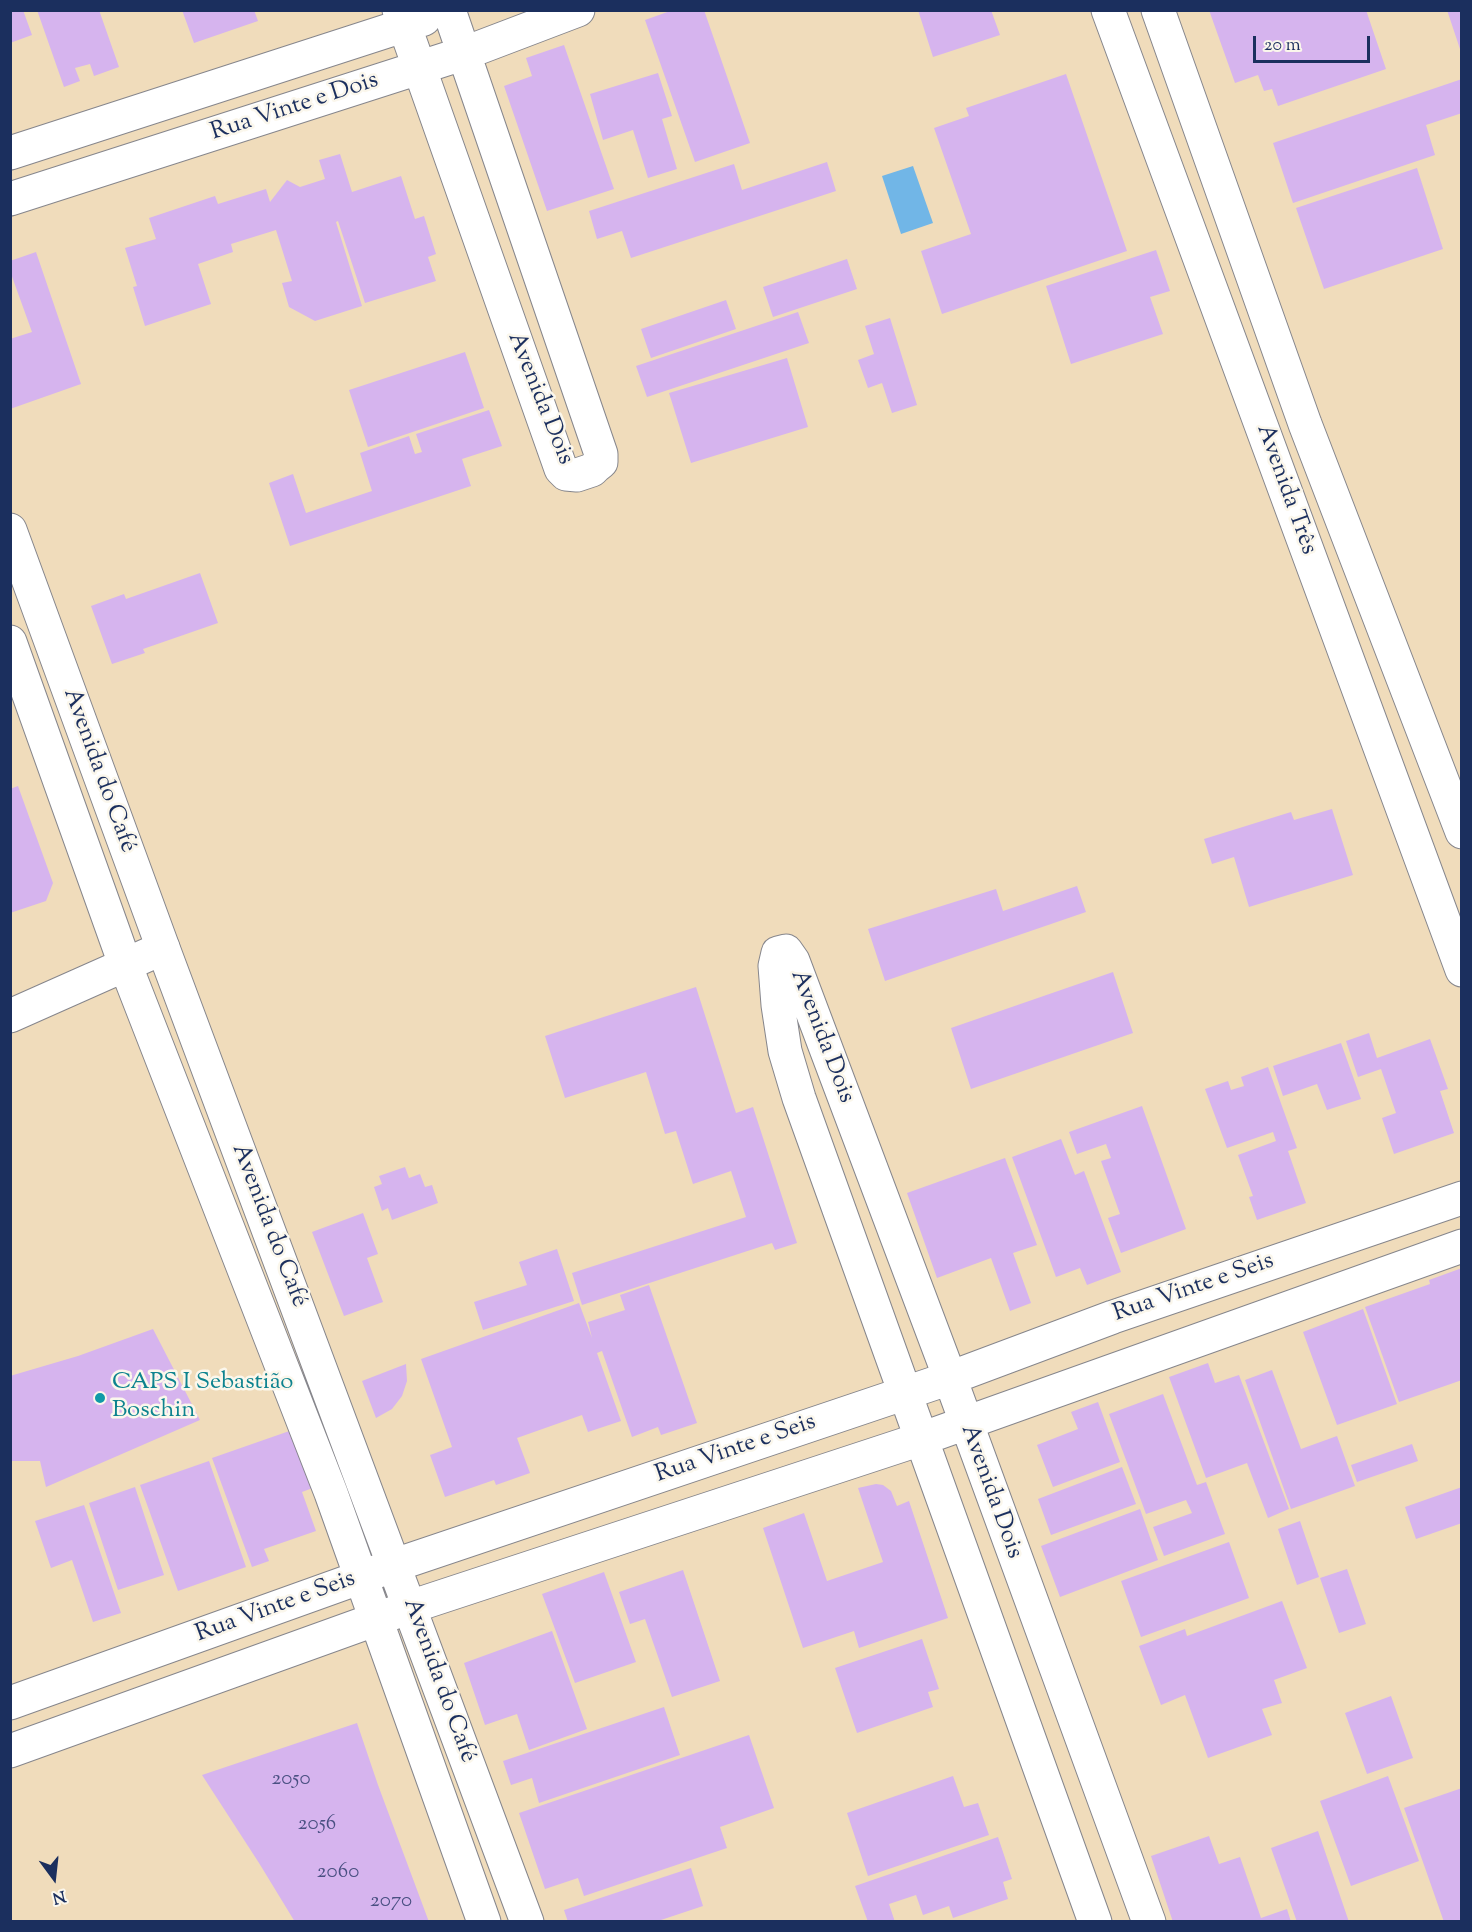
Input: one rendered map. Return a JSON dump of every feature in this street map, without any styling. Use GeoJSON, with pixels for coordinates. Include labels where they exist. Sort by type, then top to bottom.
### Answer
{"type":"FeatureCollection","features":[{"type":"Feature","properties":{"kind":"street","name":"Rua Vinte e Dois"},"geometry":{"type":"LineString","coordinates":[[10,153],[401,18],[448,10]]}},
{"type":"Feature","properties":{"kind":"street","name":"Avenida Dois"},"geometry":{"type":"LineString","coordinates":[[401,18],[561,469],[566,474],[572,475],[592,470],[601,462],[601,454],[465,53],[448,10]]}},
{"type":"Feature","properties":{"kind":"street","name":"Rua Vinte e Dois"},"geometry":{"type":"LineString","coordinates":[[10,199],[465,53],[578,10]]}},
{"type":"Feature","properties":{"kind":"street","name":"Avenida Três"},"geometry":{"type":"LineString","coordinates":[[1108,10],[1461,970]]}},
{"type":"Feature","properties":{"kind":"street","name":"Avenida Três"},"geometry":{"type":"LineString","coordinates":[[1158,10],[1305,424],[1461,832]]}},
{"type":"Feature","properties":{"kind":"street","name":"Avenida do Café"},"geometry":{"type":"LineString","coordinates":[[10,530],[163,948],[527,1922]]}},
{"type":"Feature","properties":{"kind":"street","name":"Avenida do Café"},"geometry":{"type":"LineString","coordinates":[[10,642],[125,964],[327,1482],[484,1922]]}},
{"type":"Feature","properties":{"kind":"street"},"geometry":{"type":"LineString","coordinates":[[10,1016],[163,948]]}},
{"type":"Feature","properties":{"kind":"street","name":"Avenida Dois"},"geometry":{"type":"LineString","coordinates":[[1095,1922],[799,1098],[785,1052],[778,1005],[775,966],[778,953],[786,951],[793,961],[950,1378],[1149,1922]]}},
{"type":"Feature","properties":{"kind":"street","name":"Rua Vinte e Seis"},"geometry":{"type":"LineString","coordinates":[[10,1703],[395,1565],[950,1378],[1113,1317],[1461,1198]]}},
{"type":"Feature","properties":{"kind":"street","name":"Rua Vinte e Seis"},"geometry":{"type":"LineString","coordinates":[[10,1751],[375,1619],[921,1438],[1461,1246]]}},
{"type":"Feature","properties":{"kind":"water"},"geometry":{"type":"Polygon","coordinates":[[[913,166],[933,223],[901,234],[882,176],[913,166]]]}},
{"type":"Feature","properties":{"kind":"building"},"geometry":{"type":"Polygon","coordinates":[[[10,10],[23,10],[32,35],[10,43],[10,10]]]}},
{"type":"Feature","properties":{"kind":"building"},"geometry":{"type":"Polygon","coordinates":[[[37,10],[99,10],[119,67],[94,76],[90,64],[75,68],[80,81],[64,87],[37,10]]]}},
{"type":"Feature","properties":{"kind":"building"},"geometry":{"type":"Polygon","coordinates":[[[182,10],[254,10],[258,21],[194,43],[182,10]]]}},
{"type":"Feature","properties":{"kind":"building"},"geometry":{"type":"Polygon","coordinates":[[[673,10],[704,10],[750,143],[695,162],[645,20],[673,10]]]}},
{"type":"Feature","properties":{"kind":"building"},"geometry":{"type":"Polygon","coordinates":[[[918,10],[991,10],[1000,35],[933,57],[918,10]]]}},
{"type":"Feature","properties":{"kind":"building"},"geometry":{"type":"Polygon","coordinates":[[[1209,10],[1366,10],[1386,69],[1278,106],[1272,89],[1264,91],[1258,75],[1235,83],[1209,10]]]}},
{"type":"Feature","properties":{"kind":"building"},"geometry":{"type":"Polygon","coordinates":[[[1447,10],[1462,10],[1462,52],[1461,52],[1447,10]]]}},
{"type":"Feature","properties":{"kind":"building"},"geometry":{"type":"Polygon","coordinates":[[[564,45],[614,189],[547,211],[504,86],[532,76],[526,58],[564,45]]]}},
{"type":"Feature","properties":{"kind":"building"},"geometry":{"type":"Polygon","coordinates":[[[658,73],[672,116],[662,119],[677,169],[648,178],[633,130],[603,140],[590,94],[658,73]]]}},
{"type":"Feature","properties":{"kind":"building"},"geometry":{"type":"Polygon","coordinates":[[[1066,74],[1127,251],[942,314],[921,251],[971,234],[934,128],[969,116],[966,108],[1066,74]]]}},
{"type":"Feature","properties":{"kind":"building"},"geometry":{"type":"Polygon","coordinates":[[[1462,79],[1462,113],[1426,125],[1435,155],[1293,203],[1273,143],[1462,79]]]}},
{"type":"Feature","properties":{"kind":"building"},"geometry":{"type":"Polygon","coordinates":[[[340,154],[352,192],[401,176],[415,219],[424,216],[436,254],[428,257],[436,281],[365,303],[338,221],[336,222],[362,306],[315,321],[289,307],[282,283],[292,281],[276,230],[231,244],[233,252],[198,264],[211,304],[145,326],[133,287],[137,286],[125,248],[156,239],[149,218],[215,196],[218,204],[266,189],[270,202],[287,180],[300,187],[325,179],[319,160],[340,154]]]}},
{"type":"Feature","properties":{"kind":"building"},"geometry":{"type":"Polygon","coordinates":[[[827,162],[836,191],[631,258],[622,231],[597,239],[589,211],[734,164],[742,190],[827,162]]]}},
{"type":"Feature","properties":{"kind":"building"},"geometry":{"type":"Polygon","coordinates":[[[1417,168],[1443,249],[1324,289],[1296,208],[1417,168]]]}},
{"type":"Feature","properties":{"kind":"building"},"geometry":{"type":"Polygon","coordinates":[[[1156,250],[1170,291],[1150,297],[1163,334],[1071,364],[1046,286],[1156,250]]]}},
{"type":"Feature","properties":{"kind":"building"},"geometry":{"type":"Polygon","coordinates":[[[36,252],[81,384],[10,409],[10,339],[32,332],[10,271],[10,261],[36,252]]]}},
{"type":"Feature","properties":{"kind":"building"},"geometry":{"type":"Polygon","coordinates":[[[847,259],[857,289],[773,317],[763,287],[847,259]]]}},
{"type":"Feature","properties":{"kind":"building"},"geometry":{"type":"Polygon","coordinates":[[[726,300],[736,329],[651,358],[641,329],[726,300]]]}},
{"type":"Feature","properties":{"kind":"building"},"geometry":{"type":"Polygon","coordinates":[[[798,312],[809,343],[647,397],[636,366],[798,312]]]}},
{"type":"Feature","properties":{"kind":"building"},"geometry":{"type":"Polygon","coordinates":[[[890,318],[917,405],[892,413],[882,383],[868,388],[858,360],[874,354],[865,326],[890,318]]]}},
{"type":"Feature","properties":{"kind":"building"},"geometry":{"type":"Polygon","coordinates":[[[465,352],[484,408],[368,447],[349,390],[465,352]]]}},
{"type":"Feature","properties":{"kind":"building"},"geometry":{"type":"Polygon","coordinates":[[[787,358],[808,427],[691,463],[669,393],[787,358]]]}},
{"type":"Feature","properties":{"kind":"building"},"geometry":{"type":"Polygon","coordinates":[[[489,410],[502,446],[462,459],[471,486],[290,546],[269,483],[293,474],[306,513],[372,491],[360,453],[409,436],[415,454],[422,452],[416,434],[489,410]]]}},
{"type":"Feature","properties":{"kind":"building"},"geometry":{"type":"Polygon","coordinates":[[[200,573],[218,623],[143,649],[145,653],[112,664],[91,606],[124,594],[126,599],[200,573]]]}},
{"type":"Feature","properties":{"kind":"building"},"geometry":{"type":"Polygon","coordinates":[[[18,786],[53,883],[46,901],[10,913],[10,789],[18,786]]]}},
{"type":"Feature","properties":{"kind":"building"},"geometry":{"type":"Polygon","coordinates":[[[1332,809],[1353,875],[1249,907],[1234,857],[1212,864],[1204,839],[1291,812],[1294,820],[1332,809]]]}},
{"type":"Feature","properties":{"kind":"building"},"geometry":{"type":"Polygon","coordinates":[[[1077,886],[1086,912],[885,981],[868,929],[996,889],[1003,911],[1077,886]]]}},
{"type":"Feature","properties":{"kind":"building"},"geometry":{"type":"Polygon","coordinates":[[[1113,972],[1133,1033],[971,1089],[951,1028],[1113,972]]]}},
{"type":"Feature","properties":{"kind":"building"},"geometry":{"type":"Polygon","coordinates":[[[696,987],[736,1113],[753,1107],[797,1243],[775,1250],[772,1243],[582,1305],[572,1273],[746,1217],[731,1171],[693,1184],[676,1131],[665,1134],[646,1072],[565,1098],[545,1036],[696,987]]]}},
{"type":"Feature","properties":{"kind":"building"},"geometry":{"type":"Polygon","coordinates":[[[1369,1033],[1377,1058],[1430,1039],[1448,1089],[1440,1091],[1454,1133],[1394,1154],[1382,1118],[1396,1113],[1381,1069],[1358,1077],[1346,1041],[1369,1033]]]}},
{"type":"Feature","properties":{"kind":"building"},"geometry":{"type":"Polygon","coordinates":[[[1341,1043],[1361,1099],[1327,1110],[1317,1084],[1283,1096],[1273,1066],[1341,1043]]]}},
{"type":"Feature","properties":{"kind":"building"},"geometry":{"type":"Polygon","coordinates":[[[1268,1067],[1297,1148],[1288,1151],[1306,1203],[1257,1220],[1249,1197],[1253,1196],[1238,1155],[1276,1141],[1273,1132],[1227,1148],[1205,1089],[1228,1081],[1231,1090],[1244,1086],[1241,1077],[1268,1067]]]}},
{"type":"Feature","properties":{"kind":"building"},"geometry":{"type":"Polygon","coordinates":[[[1142,1106],[1186,1229],[1121,1253],[1108,1218],[1120,1214],[1101,1161],[1111,1158],[1106,1144],[1077,1154],[1069,1132],[1142,1106]]]}},
{"type":"Feature","properties":{"kind":"building"},"geometry":{"type":"Polygon","coordinates":[[[1061,1139],[1075,1175],[1084,1171],[1121,1272],[1087,1285],[1080,1268],[1056,1277],[1012,1157],[1061,1139]]]}},
{"type":"Feature","properties":{"kind":"building"},"geometry":{"type":"Polygon","coordinates":[[[1005,1158],[1037,1245],[1013,1253],[1031,1303],[1010,1311],[991,1258],[937,1278],[907,1193],[1005,1158]]]}},
{"type":"Feature","properties":{"kind":"building"},"geometry":{"type":"Polygon","coordinates":[[[405,1167],[409,1178],[420,1174],[425,1187],[432,1185],[438,1203],[392,1220],[388,1208],[382,1211],[374,1187],[382,1184],[379,1176],[405,1167]]]}},
{"type":"Feature","properties":{"kind":"building"},"geometry":{"type":"Polygon","coordinates":[[[363,1213],[378,1254],[367,1258],[383,1302],[344,1316],[312,1232],[363,1213]]]}},
{"type":"Feature","properties":{"kind":"building"},"geometry":{"type":"Polygon","coordinates":[[[557,1249],[574,1301],[483,1330],[474,1302],[527,1285],[519,1262],[557,1249]]]}},
{"type":"Feature","properties":{"kind":"building"},"geometry":{"type":"Polygon","coordinates":[[[1462,1268],[1462,1380],[1399,1402],[1365,1307],[1430,1284],[1429,1280],[1462,1268]]]}},
{"type":"Feature","properties":{"kind":"building"},"geometry":{"type":"Polygon","coordinates":[[[649,1285],[697,1423],[661,1435],[658,1427],[632,1437],[602,1351],[597,1353],[621,1421],[588,1432],[582,1415],[517,1438],[530,1473],[496,1485],[494,1480],[445,1497],[430,1455],[452,1447],[421,1359],[579,1303],[592,1338],[588,1322],[625,1310],[620,1295],[649,1285]]]}},
{"type":"Feature","properties":{"kind":"building"},"geometry":{"type":"Polygon","coordinates":[[[1363,1309],[1397,1404],[1337,1425],[1303,1332],[1363,1309]]]}},
{"type":"Feature","properties":{"kind":"building","name":"CAPS I Sebastião Boschin"},"geometry":{"type":"Polygon","coordinates":[[[153,1329],[200,1420],[46,1487],[40,1461],[10,1461],[10,1376],[78,1356],[153,1329]]]}},
{"type":"Feature","properties":{"kind":"building"},"geometry":{"type":"Polygon","coordinates":[[[1208,1363],[1215,1383],[1239,1375],[1289,1509],[1268,1518],[1247,1463],[1206,1478],[1169,1377],[1208,1363]]]}},
{"type":"Feature","properties":{"kind":"building"},"geometry":{"type":"Polygon","coordinates":[[[406,1364],[407,1381],[402,1396],[392,1409],[376,1418],[362,1381],[406,1364]]]}},
{"type":"Feature","properties":{"kind":"building"},"geometry":{"type":"Polygon","coordinates":[[[1272,1370],[1301,1449],[1337,1436],[1355,1486],[1291,1509],[1245,1380],[1272,1370]]]}},
{"type":"Feature","properties":{"kind":"building"},"geometry":{"type":"Polygon","coordinates":[[[1163,1394],[1197,1485],[1206,1482],[1225,1534],[1164,1556],[1153,1527],[1192,1513],[1186,1500],[1146,1514],[1109,1414],[1163,1394]]]}},
{"type":"Feature","properties":{"kind":"building"},"geometry":{"type":"Polygon","coordinates":[[[1098,1402],[1120,1462],[1053,1487],[1037,1445],[1078,1429],[1071,1412],[1098,1402]]]}},
{"type":"Feature","properties":{"kind":"building"},"geometry":{"type":"Polygon","coordinates":[[[298,1428],[318,1486],[302,1492],[316,1531],[264,1549],[269,1561],[252,1567],[212,1458],[298,1428]]]}},
{"type":"Feature","properties":{"kind":"building"},"geometry":{"type":"Polygon","coordinates":[[[1412,1444],[1418,1461],[1357,1482],[1351,1465],[1412,1444]]]}},
{"type":"Feature","properties":{"kind":"building"},"geometry":{"type":"Polygon","coordinates":[[[209,1461],[246,1567],[178,1591],[140,1485],[209,1461]]]}},
{"type":"Feature","properties":{"kind":"building"},"geometry":{"type":"Polygon","coordinates":[[[1122,1467],[1136,1504],[1051,1535],[1038,1499],[1122,1467]]]}},
{"type":"Feature","properties":{"kind":"building"},"geometry":{"type":"Polygon","coordinates":[[[876,1484],[883,1485],[891,1491],[897,1506],[909,1501],[948,1618],[859,1648],[854,1631],[803,1648],[763,1528],[804,1513],[827,1581],[883,1562],[858,1488],[876,1484]]]}},
{"type":"Feature","properties":{"kind":"building"},"geometry":{"type":"Polygon","coordinates":[[[135,1487],[164,1575],[118,1590],[89,1503],[135,1487]]]}},
{"type":"Feature","properties":{"kind":"building"},"geometry":{"type":"Polygon","coordinates":[[[1462,1487],[1462,1523],[1416,1539],[1405,1507],[1462,1487]]]}},
{"type":"Feature","properties":{"kind":"building"},"geometry":{"type":"Polygon","coordinates":[[[84,1505],[121,1613],[93,1622],[72,1560],[51,1568],[35,1521],[84,1505]]]}},
{"type":"Feature","properties":{"kind":"building"},"geometry":{"type":"Polygon","coordinates":[[[1140,1509],[1158,1560],[1060,1597],[1041,1546],[1140,1509]]]}},
{"type":"Feature","properties":{"kind":"building"},"geometry":{"type":"Polygon","coordinates":[[[1300,1521],[1319,1577],[1297,1585],[1278,1529],[1300,1521]]]}},
{"type":"Feature","properties":{"kind":"building"},"geometry":{"type":"Polygon","coordinates":[[[1229,1542],[1249,1598],[1141,1637],[1121,1581],[1229,1542]]]}},
{"type":"Feature","properties":{"kind":"building"},"geometry":{"type":"Polygon","coordinates":[[[1347,1569],[1366,1624],[1339,1633],[1320,1578],[1347,1569]]]}},
{"type":"Feature","properties":{"kind":"building"},"geometry":{"type":"Polygon","coordinates":[[[683,1570],[720,1681],[672,1697],[645,1619],[630,1624],[619,1592],[683,1570]]]}},
{"type":"Feature","properties":{"kind":"building"},"geometry":{"type":"Polygon","coordinates":[[[604,1572],[636,1662],[575,1683],[542,1594],[604,1572]]]}},
{"type":"Feature","properties":{"kind":"building"},"geometry":{"type":"Polygon","coordinates":[[[1282,1601],[1307,1668],[1274,1680],[1282,1703],[1262,1709],[1272,1735],[1208,1758],[1185,1695],[1161,1705],[1139,1646],[1185,1629],[1187,1636],[1282,1601]]]}},
{"type":"Feature","properties":{"kind":"building"},"geometry":{"type":"Polygon","coordinates":[[[552,1631],[587,1729],[529,1750],[517,1714],[485,1725],[464,1663],[552,1631]]]}},
{"type":"Feature","properties":{"kind":"building"},"geometry":{"type":"Polygon","coordinates":[[[922,1639],[939,1689],[928,1692],[933,1707],[857,1733],[835,1668],[922,1639]]]}},
{"type":"Feature","properties":{"kind":"building"},"geometry":{"type":"Polygon","coordinates":[[[1391,1696],[1413,1758],[1367,1774],[1345,1713],[1391,1696]]]}},
{"type":"Feature","properties":{"kind":"building"},"geometry":{"type":"Polygon","coordinates":[[[664,1707],[680,1755],[539,1803],[532,1778],[511,1785],[503,1761],[664,1707]]]}},
{"type":"Feature","properties":{"kind":"building"},"geometry":{"type":"Polygon","coordinates":[[[357,1723],[429,1922],[295,1922],[202,1775],[357,1723]]]}},
{"type":"Feature","properties":{"kind":"building"},"geometry":{"type":"Polygon","coordinates":[[[749,1735],[774,1808],[720,1827],[727,1848],[584,1896],[578,1878],[545,1889],[519,1813],[749,1735]]]}},
{"type":"Feature","properties":{"kind":"building"},"geometry":{"type":"Polygon","coordinates":[[[953,1776],[964,1807],[978,1803],[989,1835],[868,1876],[847,1813],[953,1776]]]}},
{"type":"Feature","properties":{"kind":"building"},"geometry":{"type":"Polygon","coordinates":[[[1388,1776],[1419,1861],[1351,1886],[1320,1801],[1388,1776]]]}},
{"type":"Feature","properties":{"kind":"building"},"geometry":{"type":"Polygon","coordinates":[[[1462,1788],[1462,1921],[1444,1922],[1404,1808],[1462,1788]]]}},
{"type":"Feature","properties":{"kind":"building"},"geometry":{"type":"Polygon","coordinates":[[[1318,1831],[1349,1922],[1297,1922],[1271,1848],[1318,1831]]]}},
{"type":"Feature","properties":{"kind":"building"},"geometry":{"type":"Polygon","coordinates":[[[1209,1836],[1219,1864],[1240,1857],[1261,1918],[1287,1909],[1291,1922],[1173,1922],[1151,1856],[1209,1836]]]}},
{"type":"Feature","properties":{"kind":"building"},"geometry":{"type":"Polygon","coordinates":[[[998,1837],[1012,1879],[1003,1882],[1008,1899],[953,1918],[949,1906],[923,1915],[916,1895],[889,1904],[895,1922],[868,1922],[855,1886],[998,1837]]]}},
{"type":"Feature","properties":{"kind":"building"},"geometry":{"type":"Polygon","coordinates":[[[691,1868],[703,1906],[655,1922],[568,1922],[564,1910],[691,1868]]]}},
{"type":"Feature","properties":{"kind":"place","name":"CAPS I Sebastião Boschin"},"geometry":{"type":"Point","coordinates":[100,1398]}}]}
